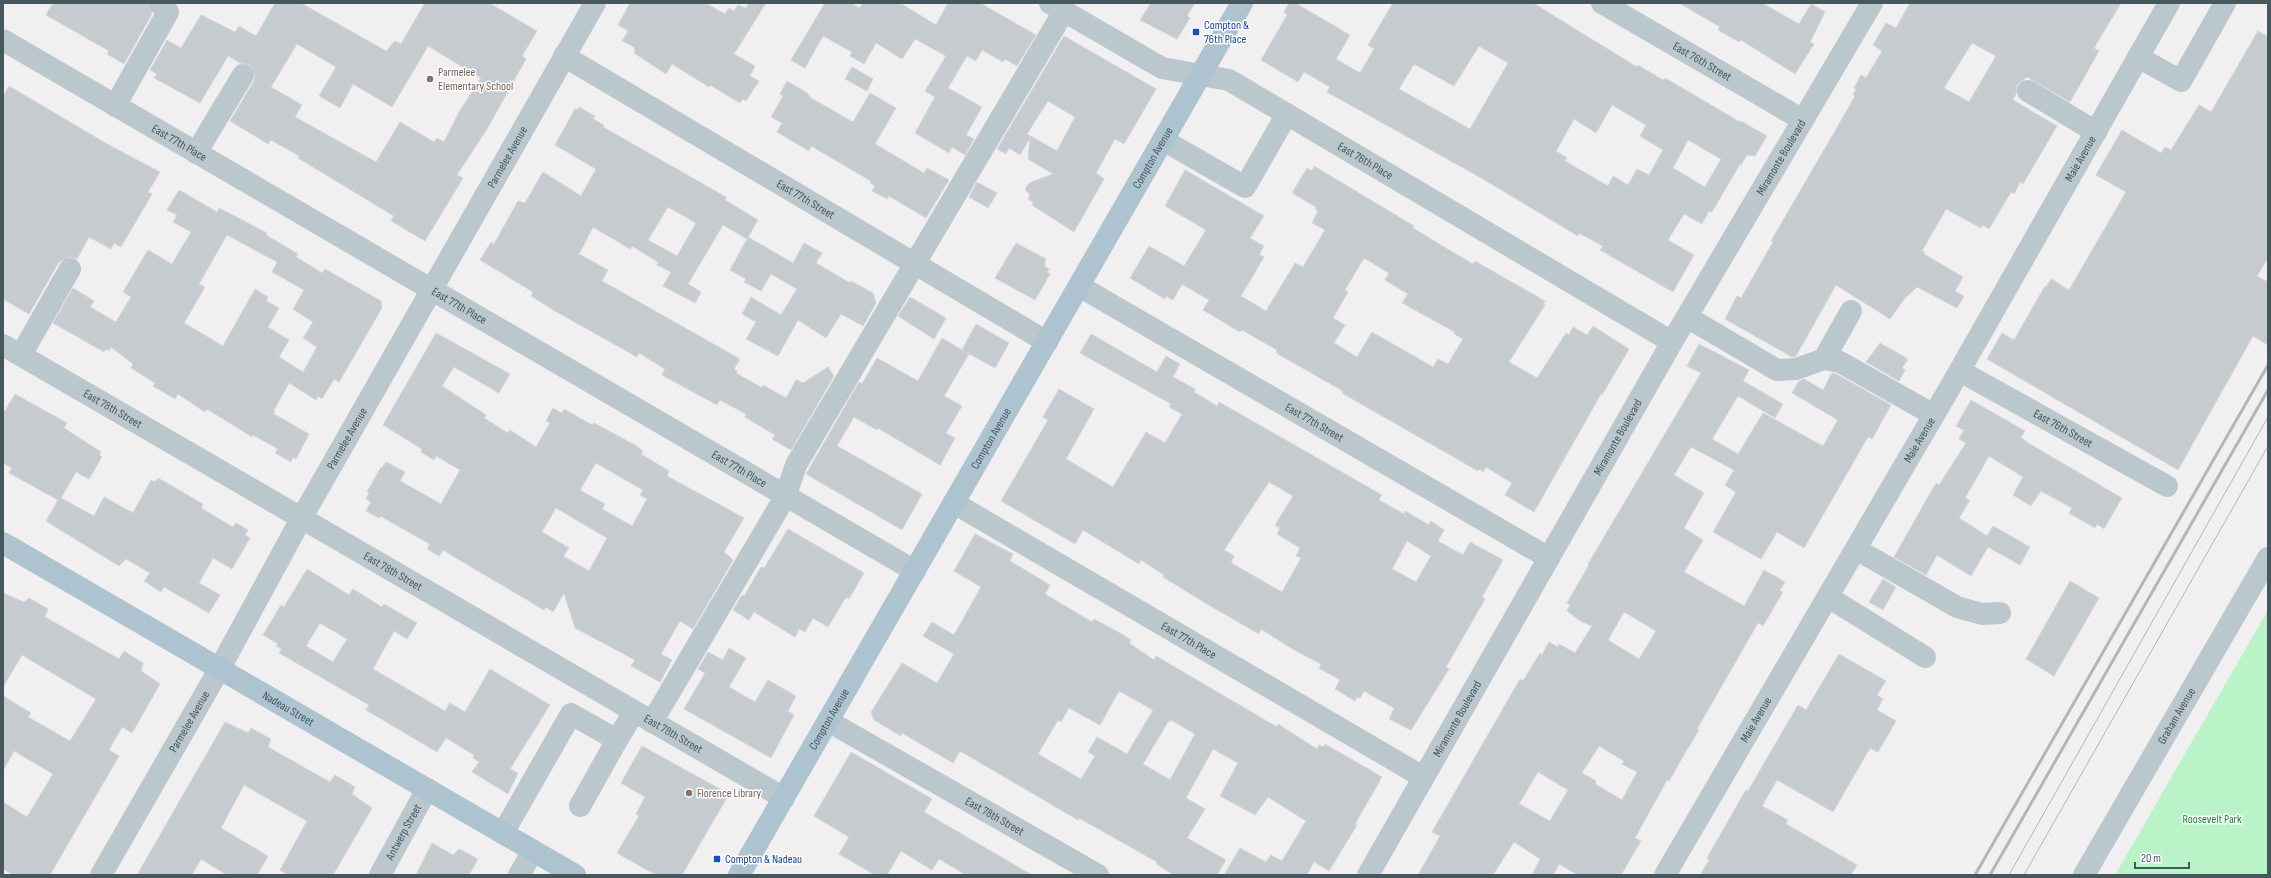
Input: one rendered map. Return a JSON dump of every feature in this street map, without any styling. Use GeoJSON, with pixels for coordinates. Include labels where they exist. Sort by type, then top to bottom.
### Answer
{"type":"FeatureCollection","features":[{"type":"Feature","properties":{"kind":"main road","name":"Compton Avenue"},"geometry":{"type":"LineString","coordinates":[[739,875],[1242,3]]}},
{"type":"Feature","properties":{"kind":"main road","name":"Nadeau Street"},"geometry":{"type":"LineString","coordinates":[[3,542],[575,875]]}},
{"type":"Feature","properties":{"kind":"street"},"geometry":{"type":"LineString","coordinates":[[115,106],[168,12],[159,3]]}},
{"type":"Feature","properties":{"kind":"street","name":"Parmelee Avenue"},"geometry":{"type":"LineString","coordinates":[[101,875],[220,668],[301,519],[594,3]]}},
{"type":"Feature","properties":{"kind":"street","name":"East 76th Street"},"geometry":{"type":"LineString","coordinates":[[1602,3],[1803,120]]}},
{"type":"Feature","properties":{"kind":"street","name":"Miramonte Boulevard"},"geometry":{"type":"LineString","coordinates":[[1368,875],[1686,317],[1872,3]]}},
{"type":"Feature","properties":{"kind":"street","name":"Maie Avenue"},"geometry":{"type":"LineString","coordinates":[[1665,875],[1960,371],[2169,3]]}},
{"type":"Feature","properties":{"kind":"street"},"geometry":{"type":"LineString","coordinates":[[2138,57],[2181,81],[2225,3]]}},
{"type":"Feature","properties":{"kind":"street"},"geometry":{"type":"LineString","coordinates":[[580,806],[617,740],[643,717],[785,496],[796,465],[915,265],[1057,7]]}},
{"type":"Feature","properties":{"kind":"street","name":"East 76th Place"},"geometry":{"type":"LineString","coordinates":[[1057,7],[1162,68],[1229,80],[1672,342]]}},
{"type":"Feature","properties":{"kind":"street","name":"East 77th Place"},"geometry":{"type":"LineString","coordinates":[[3,40],[915,572]]}},
{"type":"Feature","properties":{"kind":"street","name":"East 77th Street"},"geometry":{"type":"LineString","coordinates":[[564,56],[1047,342]]}},
{"type":"Feature","properties":{"kind":"street"},"geometry":{"type":"LineString","coordinates":[[196,153],[243,75]]}},
{"type":"Feature","properties":{"kind":"street"},"geometry":{"type":"LineString","coordinates":[[2028,91],[2096,132]]}},
{"type":"Feature","properties":{"kind":"street"},"geometry":{"type":"LineString","coordinates":[[1163,140],[1245,187],[1287,114]]}},
{"type":"Feature","properties":{"kind":"street"},"geometry":{"type":"LineString","coordinates":[[12,350],[70,269]]}},
{"type":"Feature","properties":{"kind":"street","name":"East 77th Street"},"geometry":{"type":"LineString","coordinates":[[1079,286],[1549,558]]}},
{"type":"Feature","properties":{"kind":"street"},"geometry":{"type":"LineString","coordinates":[[1824,359],[1851,311]]}},
{"type":"Feature","properties":{"kind":"street"},"geometry":{"type":"LineString","coordinates":[[1686,317],[1777,370],[1796,369],[1824,359],[1840,362],[1934,414]]}},
{"type":"Feature","properties":{"kind":"street","name":"East 78th Street"},"geometry":{"type":"LineString","coordinates":[[12,350],[784,798]]}},
{"type":"Feature","properties":{"kind":"street","name":"East 76th Street"},"geometry":{"type":"LineString","coordinates":[[1960,371],[2167,486]]}},
{"type":"Feature","properties":{"kind":"street","name":"East 77th Place"},"geometry":{"type":"LineString","coordinates":[[954,503],[1424,777]]}},
{"type":"Feature","properties":{"kind":"street"},"geometry":{"type":"LineString","coordinates":[[1856,549],[1957,607],[1982,614],[2000,613]]}},
{"type":"Feature","properties":{"kind":"street","name":"Graham Avenue"},"geometry":{"type":"LineString","coordinates":[[2084,875],[2268,558]]}},
{"type":"Feature","properties":{"kind":"street"},"geometry":{"type":"LineString","coordinates":[[1828,596],[1925,656]]}},
{"type":"Feature","properties":{"kind":"street"},"geometry":{"type":"LineString","coordinates":[[503,833],[571,714],[617,740]]}},
{"type":"Feature","properties":{"kind":"street","name":"East 78th Street"},"geometry":{"type":"LineString","coordinates":[[828,722],[1098,875]]}},
{"type":"Feature","properties":{"kind":"street","name":"Antwerp Street"},"geometry":{"type":"LineString","coordinates":[[380,875],[427,789]]}},
{"type":"Feature","properties":{"kind":"street"},"geometry":{"type":"LineString","coordinates":[[519,875],[533,851]]}},
{"type":"Feature","properties":{"kind":"green space","name":"Roosevelt Park"},"geometry":{"type":"Polygon","coordinates":[[[2268,610],[2268,875],[2115,875],[2268,610]]]}},
{"type":"Feature","properties":{"kind":"building"},"geometry":{"type":"Polygon","coordinates":[[[53,3],[147,3],[152,14],[124,64],[107,54],[109,51],[46,15],[53,3]]]}},
{"type":"Feature","properties":{"kind":"building"},"geometry":{"type":"Polygon","coordinates":[[[275,3],[301,3],[386,51],[395,41],[401,44],[425,3],[489,3],[537,31],[522,56],[526,59],[487,129],[457,175],[463,178],[425,241],[391,221],[394,216],[298,158],[299,156],[271,140],[268,144],[230,121],[254,81],[255,75],[250,65],[240,63],[228,56],[200,103],[154,78],[157,74],[150,70],[167,40],[181,48],[201,15],[235,32],[239,26],[256,36],[275,3]],[[297,44],[271,87],[302,105],[295,117],[376,162],[400,122],[434,142],[437,138],[444,142],[459,112],[481,78],[428,46],[392,107],[353,84],[340,108],[319,96],[336,67],[297,44]]]}},
{"type":"Feature","properties":{"kind":"building"},"geometry":{"type":"Polygon","coordinates":[[[630,3],[705,3],[725,14],[729,8],[734,11],[738,5],[746,8],[749,3],[766,3],[734,54],[755,66],[750,76],[759,81],[746,101],[743,99],[740,103],[710,85],[709,87],[672,64],[666,74],[634,53],[634,47],[622,41],[628,31],[618,25],[630,3]]]}},
{"type":"Feature","properties":{"kind":"building"},"geometry":{"type":"Polygon","coordinates":[[[825,3],[850,3],[860,8],[863,3],[900,3],[936,25],[948,3],[980,3],[1036,35],[1017,66],[1005,59],[1003,62],[982,50],[976,61],[967,56],[948,88],[982,107],[966,135],[974,139],[965,155],[952,147],[949,153],[915,133],[935,97],[925,91],[946,56],[915,39],[902,59],[876,43],[864,64],[850,56],[852,52],[823,36],[805,68],[791,60],[825,3]]]}},
{"type":"Feature","properties":{"kind":"building"},"geometry":{"type":"Polygon","coordinates":[[[1151,3],[1195,3],[1187,16],[1190,18],[1177,39],[1140,20],[1151,3]]]}},
{"type":"Feature","properties":{"kind":"building"},"geometry":{"type":"Polygon","coordinates":[[[1289,3],[1295,3],[1350,35],[1336,59],[1360,73],[1374,49],[1368,45],[1393,3],[1533,3],[1637,67],[1638,65],[1663,80],[1665,78],[1767,136],[1755,156],[1747,155],[1741,165],[1740,164],[1712,212],[1709,211],[1702,224],[1684,214],[1668,240],[1694,255],[1673,292],[1600,250],[1603,246],[1579,233],[1578,236],[1483,179],[1327,92],[1330,87],[1304,72],[1298,82],[1261,60],[1287,15],[1284,12],[1289,3]],[[1479,46],[1454,86],[1414,64],[1399,89],[1470,129],[1508,63],[1479,46]],[[1612,105],[1596,133],[1574,119],[1556,151],[1567,158],[1565,161],[1608,186],[1613,176],[1628,185],[1637,169],[1649,175],[1663,150],[1640,136],[1646,125],[1612,105]],[[1688,140],[1673,168],[1705,187],[1721,159],[1688,140]]]}},
{"type":"Feature","properties":{"kind":"building"},"geometry":{"type":"Polygon","coordinates":[[[1679,3],[1762,3],[1799,24],[1811,4],[1825,12],[1810,42],[1814,44],[1795,74],[1741,40],[1739,42],[1718,30],[1720,27],[1679,3]]]}},
{"type":"Feature","properties":{"kind":"building"},"geometry":{"type":"Polygon","coordinates":[[[1910,3],[2121,3],[2094,48],[2099,51],[2070,102],[2027,77],[2017,85],[2016,94],[2013,100],[2057,126],[2023,184],[2020,182],[2014,194],[2011,192],[1989,229],[1983,225],[1981,228],[1946,209],[1922,251],[1925,252],[1924,254],[1963,277],[1955,291],[1964,296],[1957,308],[1917,287],[1905,298],[1890,319],[1836,285],[1796,356],[1792,357],[1725,319],[1737,296],[1741,298],[1773,242],[1771,241],[1855,96],[1853,95],[1856,89],[1854,88],[1861,75],[1866,78],[1882,51],[1873,45],[1886,23],[1896,28],[1910,3]],[[1972,43],[1944,88],[1969,102],[1996,56],[1972,43]]]}},
{"type":"Feature","properties":{"kind":"building"},"geometry":{"type":"Polygon","coordinates":[[[2258,31],[2268,37],[2268,258],[2257,276],[2268,282],[2268,345],[2253,336],[2178,470],[1987,359],[2002,333],[2014,340],[2045,286],[2046,287],[2051,279],[2069,290],[2126,192],[2096,175],[2122,130],[2161,153],[2165,147],[2171,150],[2199,105],[2211,112],[2258,31]]]}},
{"type":"Feature","properties":{"kind":"building"},"geometry":{"type":"Polygon","coordinates":[[[1064,36],[1156,89],[1124,144],[1115,139],[1096,173],[1104,179],[1074,232],[1032,205],[1033,202],[1028,199],[1030,195],[1025,189],[1029,183],[1053,174],[1028,159],[1030,138],[1020,155],[1009,148],[1006,154],[997,149],[1064,36]],[[1048,101],[1027,134],[1057,151],[1075,117],[1048,101]]]}},
{"type":"Feature","properties":{"kind":"building"},"geometry":{"type":"Polygon","coordinates":[[[852,67],[873,79],[867,91],[845,79],[852,67]]]}},
{"type":"Feature","properties":{"kind":"building"},"geometry":{"type":"Polygon","coordinates":[[[787,81],[807,93],[811,98],[853,122],[870,93],[896,108],[875,144],[924,173],[927,168],[949,180],[926,218],[889,196],[887,199],[872,191],[875,186],[870,183],[871,181],[811,146],[809,151],[777,132],[782,123],[771,117],[783,96],[780,94],[787,81]]]}},
{"type":"Feature","properties":{"kind":"building"},"geometry":{"type":"Polygon","coordinates":[[[9,86],[107,144],[160,172],[148,192],[152,194],[121,247],[114,243],[111,249],[89,237],[77,259],[70,257],[59,262],[29,314],[3,299],[3,96],[9,86]]]}},
{"type":"Feature","properties":{"kind":"building"},"geometry":{"type":"Polygon","coordinates":[[[579,107],[595,116],[593,119],[604,125],[603,127],[726,197],[725,200],[758,220],[747,239],[723,225],[688,284],[701,292],[695,303],[663,286],[671,272],[657,265],[658,262],[632,246],[630,249],[593,227],[579,254],[608,270],[602,281],[740,359],[734,369],[737,371],[736,373],[762,388],[763,385],[786,398],[796,380],[803,383],[828,367],[834,376],[791,450],[772,439],[775,435],[745,417],[746,414],[720,400],[717,405],[662,375],[665,369],[639,353],[637,357],[555,311],[531,296],[533,292],[480,260],[491,242],[494,244],[518,201],[525,203],[543,172],[581,196],[596,169],[555,145],[575,109],[577,110],[579,107]],[[668,207],[648,240],[677,256],[696,223],[668,207]]]}},
{"type":"Feature","properties":{"kind":"building"},"geometry":{"type":"Polygon","coordinates":[[[1314,166],[1414,226],[1413,228],[1449,250],[1473,264],[1475,261],[1545,301],[1543,304],[1545,305],[1509,362],[1537,378],[1566,333],[1569,335],[1573,327],[1587,335],[1593,326],[1629,349],[1602,395],[1601,394],[1534,512],[1505,495],[1512,483],[1486,467],[1483,472],[1479,469],[1478,471],[1342,393],[1343,391],[1276,353],[1277,350],[1242,330],[1240,332],[1203,310],[1209,300],[1182,284],[1173,300],[1166,296],[1165,299],[1130,278],[1149,246],[1184,266],[1206,230],[1165,206],[1185,170],[1264,216],[1250,238],[1264,246],[1259,255],[1264,257],[1241,296],[1266,311],[1295,263],[1303,267],[1325,230],[1312,223],[1318,211],[1315,209],[1316,207],[1292,193],[1307,168],[1312,171],[1314,166]],[[1364,258],[1345,290],[1348,292],[1333,318],[1345,325],[1334,343],[1357,357],[1372,332],[1433,367],[1438,359],[1448,364],[1463,339],[1454,334],[1455,332],[1402,303],[1408,294],[1385,280],[1389,273],[1364,258]]]}},
{"type":"Feature","properties":{"kind":"building"},"geometry":{"type":"Polygon","coordinates":[[[977,182],[997,193],[988,208],[969,197],[977,182]]]}},
{"type":"Feature","properties":{"kind":"building"},"geometry":{"type":"Polygon","coordinates":[[[179,190],[217,212],[219,208],[267,233],[266,235],[298,254],[296,257],[322,273],[325,269],[381,301],[382,308],[339,382],[334,379],[322,399],[318,396],[316,400],[289,383],[274,410],[274,414],[309,434],[296,459],[293,457],[291,462],[275,453],[278,449],[253,435],[252,437],[207,409],[205,412],[178,394],[175,399],[153,386],[155,383],[131,368],[133,364],[111,347],[109,351],[106,349],[104,352],[53,323],[73,288],[94,301],[90,307],[116,322],[131,297],[123,292],[148,250],[172,264],[191,232],[173,222],[177,215],[167,210],[179,190]],[[227,235],[199,284],[205,287],[184,323],[223,346],[255,289],[268,297],[266,301],[279,308],[268,327],[289,340],[279,357],[303,372],[317,347],[303,338],[313,322],[293,309],[304,290],[272,272],[277,262],[227,235]]]}},
{"type":"Feature","properties":{"kind":"building"},"geometry":{"type":"Polygon","coordinates":[[[748,237],[793,263],[804,243],[822,253],[816,263],[850,283],[851,281],[873,293],[876,303],[863,326],[841,314],[826,338],[798,320],[778,356],[746,339],[756,322],[742,314],[751,297],[781,315],[797,289],[771,274],[761,291],[744,282],[746,279],[730,270],[748,237]]]}},
{"type":"Feature","properties":{"kind":"building"},"geometry":{"type":"Polygon","coordinates":[[[1016,243],[1046,259],[1044,266],[1049,269],[1047,272],[1050,274],[1035,300],[995,278],[1016,243]]]}},
{"type":"Feature","properties":{"kind":"building"},"geometry":{"type":"Polygon","coordinates":[[[910,297],[946,318],[934,339],[898,316],[910,297]]]}},
{"type":"Feature","properties":{"kind":"building"},"geometry":{"type":"Polygon","coordinates":[[[976,324],[1009,343],[995,368],[962,350],[976,324]]]}},
{"type":"Feature","properties":{"kind":"building"},"geometry":{"type":"Polygon","coordinates":[[[436,333],[510,374],[499,393],[454,367],[442,386],[486,415],[484,418],[508,433],[510,430],[536,447],[550,423],[546,421],[553,408],[562,413],[564,409],[592,425],[594,423],[635,445],[643,451],[641,454],[669,471],[667,476],[744,518],[724,552],[733,560],[693,629],[680,621],[661,654],[672,660],[660,682],[631,666],[635,660],[575,628],[564,593],[553,612],[546,607],[544,610],[443,550],[439,556],[427,549],[430,544],[380,516],[379,518],[366,511],[371,502],[366,499],[369,493],[367,492],[381,467],[382,468],[386,462],[405,472],[400,481],[441,504],[460,470],[436,456],[434,460],[421,452],[422,449],[383,425],[436,333]],[[596,463],[580,490],[605,504],[602,509],[632,526],[647,499],[640,495],[643,490],[596,463]],[[556,508],[542,532],[569,548],[563,556],[589,571],[607,538],[556,508]]]}},
{"type":"Feature","properties":{"kind":"building"},"geometry":{"type":"Polygon","coordinates":[[[1091,334],[1157,372],[1166,356],[1180,364],[1173,377],[1195,389],[1194,392],[1217,406],[1219,402],[1382,495],[1379,500],[1404,514],[1405,511],[1429,525],[1431,521],[1444,530],[1438,541],[1463,555],[1470,542],[1503,560],[1482,597],[1485,599],[1446,667],[1449,669],[1411,730],[1389,719],[1394,709],[1392,707],[1364,691],[1360,698],[1357,697],[1355,701],[1335,689],[1340,680],[1319,668],[1321,664],[1294,650],[1261,629],[1259,634],[1207,604],[1163,577],[1164,575],[1141,560],[1139,564],[1083,530],[1075,544],[1001,501],[1048,420],[1043,417],[1059,389],[1094,409],[1066,459],[1113,487],[1146,432],[1165,443],[1182,414],[1169,407],[1171,404],[1080,353],[1091,334]],[[1269,482],[1224,550],[1234,556],[1231,563],[1282,592],[1301,558],[1296,556],[1300,548],[1277,534],[1280,528],[1275,525],[1293,496],[1269,482]],[[1407,541],[1392,569],[1416,582],[1431,556],[1407,541]]]}},
{"type":"Feature","properties":{"kind":"building"},"geometry":{"type":"Polygon","coordinates":[[[942,338],[969,354],[944,396],[962,406],[946,433],[955,438],[940,465],[878,428],[877,430],[854,417],[837,446],[922,494],[902,530],[806,474],[859,382],[862,384],[877,358],[918,381],[942,338]]]}},
{"type":"Feature","properties":{"kind":"building"},"geometry":{"type":"Polygon","coordinates":[[[1880,343],[1908,359],[1902,368],[1905,370],[1899,381],[1866,362],[1880,343]]]}},
{"type":"Feature","properties":{"kind":"building"},"geometry":{"type":"Polygon","coordinates":[[[1699,344],[1749,370],[1743,381],[1783,404],[1775,418],[1738,396],[1712,439],[1738,454],[1763,413],[1823,446],[1838,420],[1792,393],[1799,381],[1804,379],[1823,390],[1832,373],[1836,374],[1891,405],[1872,439],[1868,437],[1804,548],[1777,532],[1761,559],[1713,532],[1736,492],[1725,485],[1734,470],[1691,447],[1674,475],[1704,493],[1684,528],[1703,540],[1684,572],[1744,606],[1764,570],[1785,582],[1780,590],[1783,592],[1763,626],[1758,623],[1697,729],[1699,730],[1669,781],[1667,780],[1635,838],[1641,841],[1621,875],[1578,875],[1559,864],[1553,875],[1532,875],[1540,859],[1514,842],[1493,875],[1418,875],[1440,836],[1432,832],[1520,679],[1523,681],[1540,653],[1542,655],[1549,642],[1558,647],[1559,644],[1575,653],[1592,626],[1580,621],[1567,611],[1570,605],[1567,603],[1589,565],[1588,564],[1701,373],[1687,366],[1699,344]],[[1624,612],[1608,640],[1639,659],[1656,631],[1624,612]],[[1599,746],[1582,773],[1596,781],[1595,784],[1622,800],[1637,772],[1622,764],[1624,761],[1599,746]],[[1538,772],[1519,804],[1550,821],[1568,790],[1538,772]]]}},
{"type":"Feature","properties":{"kind":"building"},"geometry":{"type":"Polygon","coordinates":[[[15,394],[67,423],[64,428],[101,452],[99,455],[102,457],[89,479],[76,472],[61,498],[94,516],[104,497],[133,513],[151,480],[155,482],[158,478],[203,504],[201,508],[233,527],[236,523],[248,530],[245,535],[250,538],[232,569],[213,558],[199,583],[220,595],[209,613],[164,587],[161,592],[144,581],[150,573],[126,559],[119,566],[46,521],[58,500],[9,473],[12,468],[3,463],[3,414],[15,394]]]}},
{"type":"Feature","properties":{"kind":"building"},"geometry":{"type":"Polygon","coordinates":[[[1971,400],[2025,431],[2021,437],[2028,443],[2122,498],[2104,529],[2097,524],[2095,528],[2069,513],[2072,508],[2041,491],[2031,506],[2013,495],[2023,477],[1989,456],[1965,498],[1970,500],[1959,518],[1987,536],[1993,526],[2030,547],[2020,565],[1988,547],[1971,576],[1937,555],[1926,575],[1894,557],[1936,483],[1939,485],[1966,443],[1959,439],[1964,430],[1956,426],[1971,400]]]}},
{"type":"Feature","properties":{"kind":"building"},"geometry":{"type":"Polygon","coordinates":[[[788,529],[864,573],[849,599],[846,597],[828,627],[813,618],[805,632],[799,629],[795,637],[754,612],[749,620],[733,610],[742,595],[744,596],[761,567],[764,568],[788,529]]]}},
{"type":"Feature","properties":{"kind":"building"},"geometry":{"type":"Polygon","coordinates":[[[975,534],[1013,554],[1010,561],[1050,585],[1045,594],[1092,622],[1094,619],[1120,633],[1131,640],[1129,643],[1154,660],[1156,656],[1277,727],[1278,724],[1317,749],[1319,745],[1324,747],[1325,744],[1382,777],[1355,824],[1357,825],[1329,871],[1314,862],[1307,875],[1224,875],[1240,848],[1266,862],[1271,855],[1282,861],[1306,821],[1268,797],[1255,815],[1220,796],[1238,763],[1213,749],[1186,798],[1205,809],[1187,838],[1226,860],[1217,875],[1174,875],[1156,864],[1157,862],[1079,818],[1078,820],[960,751],[953,763],[902,733],[901,736],[874,720],[871,712],[902,663],[937,683],[954,654],[923,636],[932,622],[954,635],[981,587],[954,571],[975,534]],[[1119,691],[1100,725],[1069,708],[1061,722],[1058,720],[1038,754],[1081,779],[1095,756],[1088,752],[1097,737],[1127,754],[1153,710],[1119,691]],[[1171,720],[1168,722],[1143,764],[1170,780],[1195,734],[1171,720]]]}},
{"type":"Feature","properties":{"kind":"building"},"geometry":{"type":"Polygon","coordinates":[[[307,569],[349,595],[353,589],[382,607],[384,604],[417,623],[407,639],[394,631],[373,669],[445,711],[450,703],[465,712],[490,669],[550,705],[510,769],[518,773],[508,794],[472,772],[479,762],[473,758],[474,755],[446,738],[437,752],[366,710],[369,705],[279,653],[282,649],[276,646],[278,644],[263,635],[281,605],[284,607],[307,569]],[[320,623],[306,646],[333,662],[347,639],[320,623]]]}},
{"type":"Feature","properties":{"kind":"building"},"geometry":{"type":"Polygon","coordinates":[[[1883,579],[1896,587],[1883,610],[1869,602],[1883,579]]]}},
{"type":"Feature","properties":{"kind":"building"},"geometry":{"type":"Polygon","coordinates":[[[2070,581],[2099,598],[2054,676],[2026,659],[2070,581]]]}},
{"type":"Feature","properties":{"kind":"building"},"geometry":{"type":"Polygon","coordinates":[[[3,593],[24,602],[29,598],[48,609],[45,617],[119,659],[124,651],[143,663],[141,671],[160,684],[132,733],[122,727],[109,750],[119,756],[50,875],[13,875],[3,869],[3,802],[27,817],[53,774],[14,751],[3,771],[3,696],[31,713],[28,717],[70,741],[96,699],[22,655],[3,687],[3,593]]]}},
{"type":"Feature","properties":{"kind":"building"},"geometry":{"type":"Polygon","coordinates":[[[729,648],[746,658],[729,687],[755,702],[768,680],[796,696],[788,711],[794,715],[771,758],[684,709],[705,673],[698,669],[708,652],[723,660],[729,648]]]}},
{"type":"Feature","properties":{"kind":"building"},"geometry":{"type":"Polygon","coordinates":[[[1839,654],[1886,681],[1877,695],[1883,699],[1877,710],[1896,721],[1878,752],[1870,748],[1833,812],[1777,780],[1762,806],[1788,820],[1786,824],[1857,865],[1851,875],[1700,875],[1709,860],[1707,858],[1743,795],[1746,790],[1748,791],[1798,705],[1806,710],[1839,654]]]}},
{"type":"Feature","properties":{"kind":"building"},"geometry":{"type":"Polygon","coordinates":[[[225,722],[246,732],[249,732],[251,728],[271,739],[268,747],[330,782],[335,775],[355,787],[352,794],[372,808],[333,875],[288,875],[280,870],[307,821],[244,785],[221,828],[268,856],[257,875],[227,875],[201,859],[192,875],[137,875],[225,722]]]}},
{"type":"Feature","properties":{"kind":"building"},"geometry":{"type":"Polygon","coordinates":[[[642,746],[729,794],[682,875],[656,875],[617,853],[639,816],[636,814],[645,797],[621,783],[642,746]]]}},
{"type":"Feature","properties":{"kind":"building"},"geometry":{"type":"Polygon","coordinates":[[[851,752],[932,799],[924,812],[1032,875],[966,875],[939,859],[932,870],[901,851],[887,875],[875,875],[839,854],[849,837],[814,816],[851,752]]]}},
{"type":"Feature","properties":{"kind":"building"},"geometry":{"type":"Polygon","coordinates":[[[432,843],[453,855],[459,849],[478,859],[469,875],[416,875],[432,843]]]}},
{"type":"Feature","properties":{"kind":"tram line"},"geometry":{"type":"LineString","coordinates":[[2009,875],[2268,417]]}},
{"type":"Feature","properties":{"kind":"tram line"},"geometry":{"type":"LineString","coordinates":[[2024,875],[2268,446]]}},
{"type":"Feature","properties":{"kind":"railway"},"geometry":{"type":"LineString","coordinates":[[1975,875],[2268,365]]}},
{"type":"Feature","properties":{"kind":"railway"},"geometry":{"type":"LineString","coordinates":[[1990,875],[2268,390]]}},
{"type":"Feature","properties":{"kind":"place","name":"Compton & 76th Place"},"geometry":{"type":"Point","coordinates":[1196,32]}},
{"type":"Feature","properties":{"kind":"place","name":"Parmelee Elementary School"},"geometry":{"type":"Point","coordinates":[430,79]}},
{"type":"Feature","properties":{"kind":"place","name":"Florence Library"},"geometry":{"type":"Point","coordinates":[689,793]}},
{"type":"Feature","properties":{"kind":"place","name":"Compton & Nadeau"},"geometry":{"type":"Point","coordinates":[717,859]}}]}
